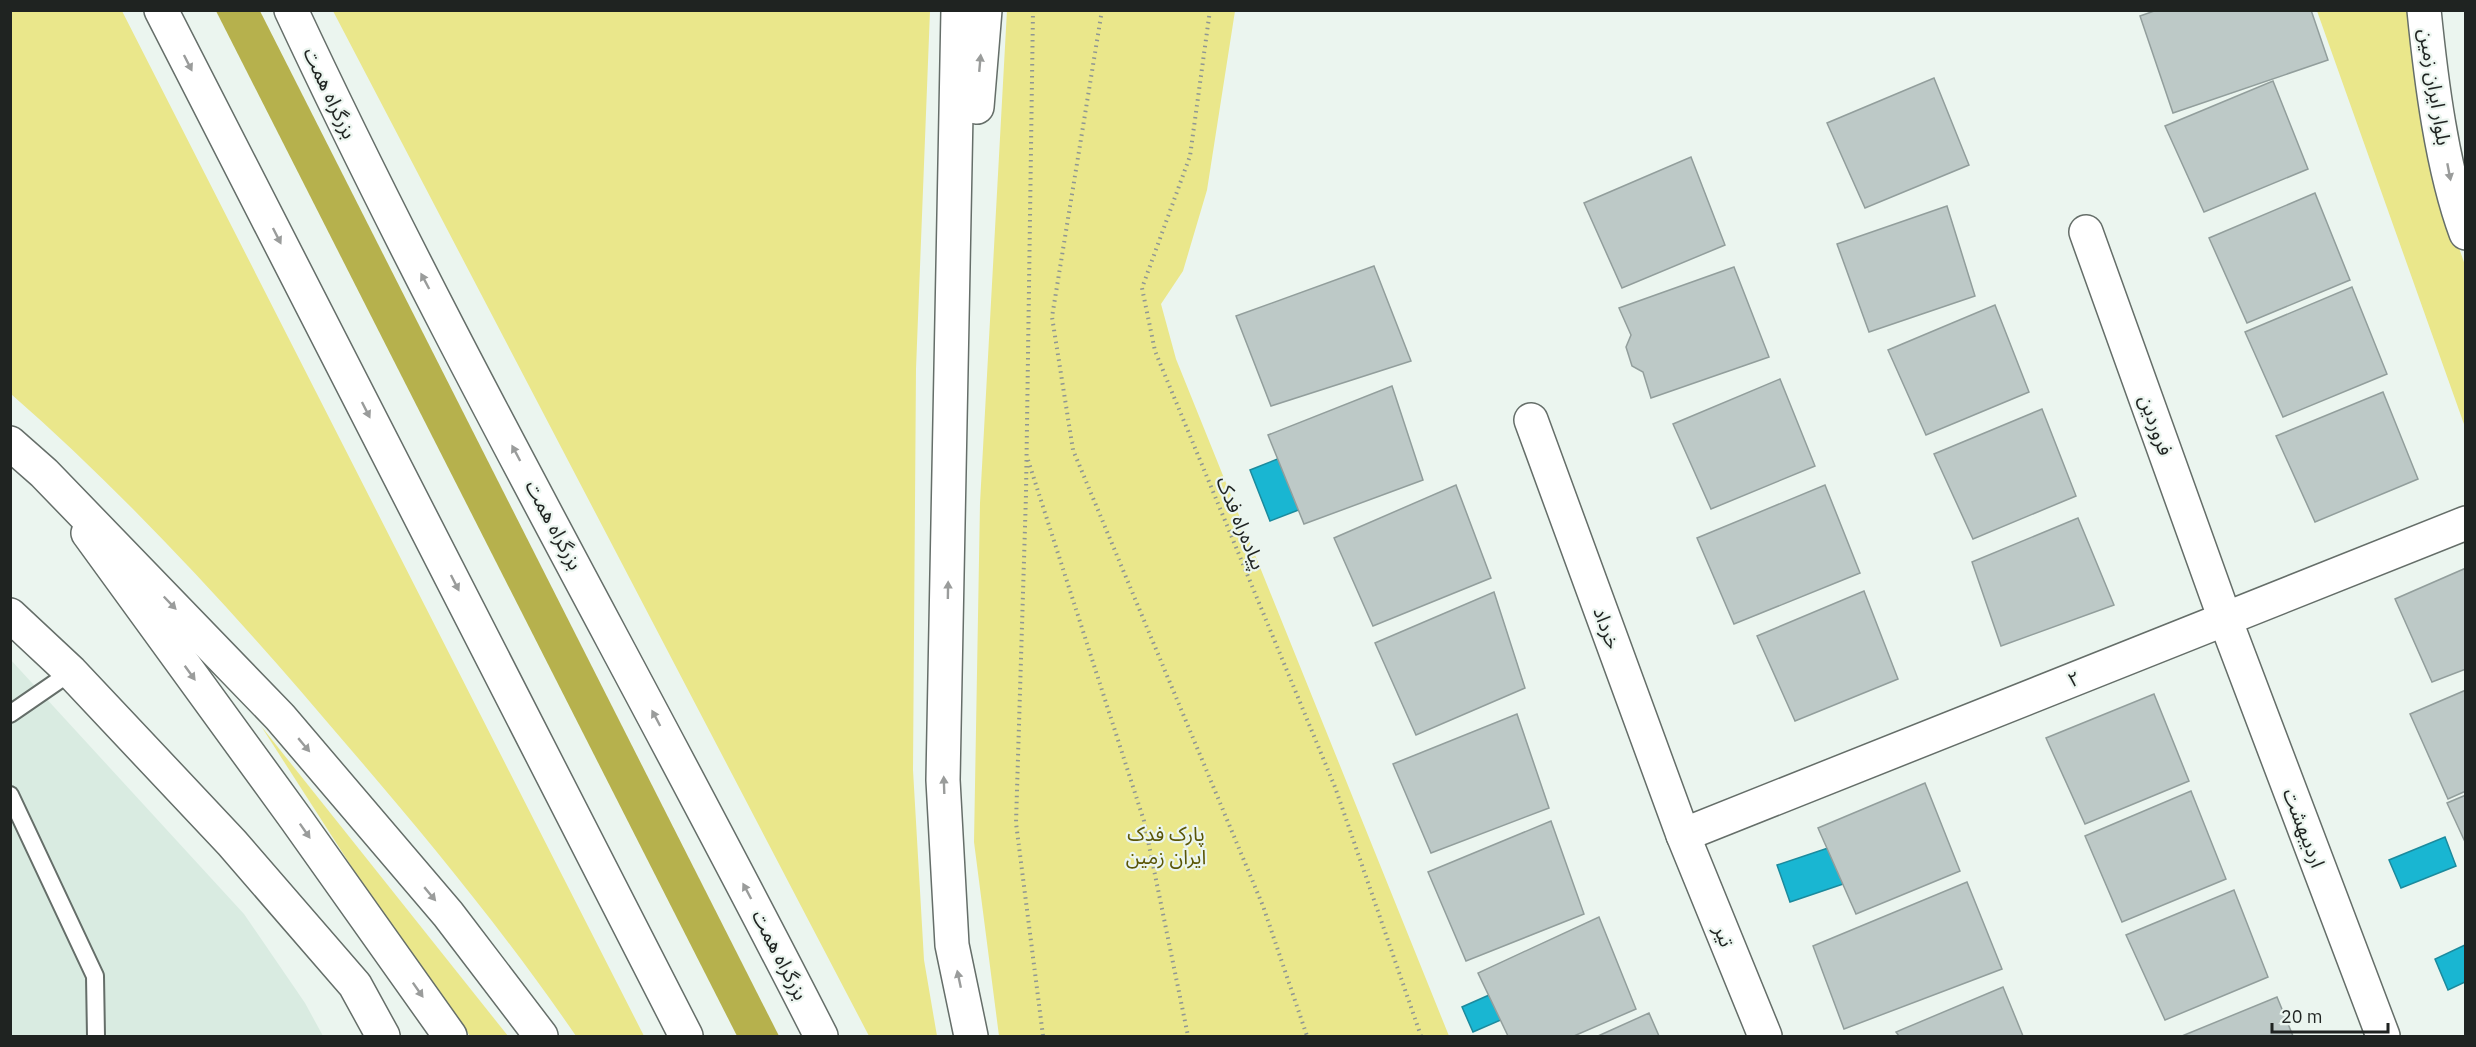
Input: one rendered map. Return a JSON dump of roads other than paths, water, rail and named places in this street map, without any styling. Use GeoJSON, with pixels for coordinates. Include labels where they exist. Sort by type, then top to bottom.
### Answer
{"type":"FeatureCollection","features":[{"type":"Feature","properties":{"kind":"main road"},"geometry":{"type":"LineString","coordinates":[[161,10],[686,1036]]}},
{"type":"Feature","properties":{"kind":"main road","name":"بزرگراه همت"},"geometry":{"type":"LineString","coordinates":[[291,10],[361,159],[751,898],[821,1036]]}},
{"type":"Feature","properties":{"kind":"main road"},"geometry":{"type":"LineString","coordinates":[[958,10],[944,780],[952,945],[971,1036]]}},
{"type":"Feature","properties":{"kind":"main road"},"geometry":{"type":"LineString","coordinates":[[952,414],[985,10]]}},
{"type":"Feature","properties":{"kind":"main road","name":"بلوار ایران زمین"},"geometry":{"type":"LineString","coordinates":[[2424,10],[2429,68],[2457,208],[2466,233]]}},
{"type":"Feature","properties":{"kind":"main road","name":"فروردین"},"geometry":{"type":"LineString","coordinates":[[2086,232],[2225,619]]}},
{"type":"Feature","properties":{"kind":"main road","name":"خرداد"},"geometry":{"type":"LineString","coordinates":[[1531,420],[1683,835]]}},
{"type":"Feature","properties":{"kind":"main road"},"geometry":{"type":"LineString","coordinates":[[10,443],[44,474],[280,717],[448,914],[541,1036]]}},
{"type":"Feature","properties":{"kind":"main road"},"geometry":{"type":"LineString","coordinates":[[44,474],[296,819],[450,1036]]}},
{"type":"Feature","properties":{"kind":"main road","name":"۲"},"geometry":{"type":"LineString","coordinates":[[1683,835],[2466,523]]}},
{"type":"Feature","properties":{"kind":"main road"},"geometry":{"type":"LineString","coordinates":[[10,615],[71,672],[232,843],[355,985],[383,1036]]}},
{"type":"Feature","properties":{"kind":"main road","name":"اردیبهشت"},"geometry":{"type":"LineString","coordinates":[[2225,619],[2382,1036]]}},
{"type":"Feature","properties":{"kind":"main road","name":"تیر"},"geometry":{"type":"LineString","coordinates":[[1683,835],[1765,1036]]}},
{"type":"Feature","properties":{"kind":"lane"},"geometry":{"type":"LineString","coordinates":[[10,714],[71,672]]}},
{"type":"Feature","properties":{"kind":"lane"},"geometry":{"type":"LineString","coordinates":[[10,795],[95,976],[96,1036]]}},
{"type":"Feature","properties":{"kind":"water"},"geometry":{"type":"Polygon","coordinates":[[[1280,458],[1301,509],[1270,521],[1250,470],[1280,458]]]}},
{"type":"Feature","properties":{"kind":"water"},"geometry":{"type":"Polygon","coordinates":[[[2445,837],[2456,866],[2401,888],[2389,860],[2445,837]]]}},
{"type":"Feature","properties":{"kind":"water"},"geometry":{"type":"Polygon","coordinates":[[[1840,844],[1852,881],[1790,902],[1777,865],[1840,844]]]}},
{"type":"Feature","properties":{"kind":"water"},"geometry":{"type":"Polygon","coordinates":[[[2465,945],[2465,982],[2448,990],[2435,959],[2465,945]]]}},
{"type":"Feature","properties":{"kind":"water"},"geometry":{"type":"Polygon","coordinates":[[[1514,984],[1526,1009],[1473,1032],[1462,1007],[1514,984]]]}},
{"type":"Feature","properties":{"kind":"park label","name":"پارک فدک ایران زمین"},"geometry":{"type":"Point","coordinates":[1166,846]}}]}
